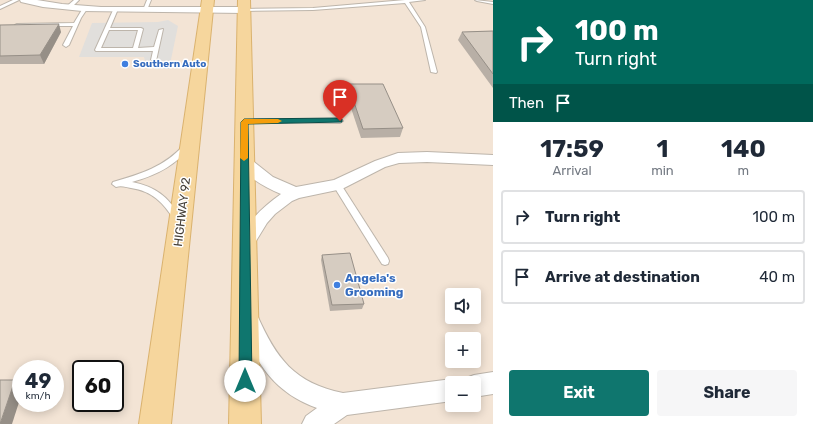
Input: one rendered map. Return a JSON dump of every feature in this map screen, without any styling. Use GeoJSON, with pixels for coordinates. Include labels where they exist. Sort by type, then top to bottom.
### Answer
{"type":"FeatureCollection","features":[{"type":"Feature","properties":{"kind":"main road","name":"HIGHWAY 92"},"geometry":{"type":"LineString","coordinates":[[155,424],[208,5]]}},
{"type":"Feature","properties":{"kind":"main road"},"geometry":{"type":"LineString","coordinates":[[244,5],[246,424]]}},
{"type":"Feature","properties":{"kind":"street"},"geometry":{"type":"LineString","coordinates":[[24,0],[45,5],[85,9],[116,9],[147,5],[244,5]]}},
{"type":"Feature","properties":{"kind":"street"},"geometry":{"type":"LineString","coordinates":[[245,244],[261,219],[277,203],[296,193],[337,185],[380,164],[398,158],[427,157],[493,160]]}},
{"type":"Feature","properties":{"kind":"street"},"geometry":{"type":"LineString","coordinates":[[244,161],[255,173],[270,183],[296,193]]}},
{"type":"Feature","properties":{"kind":"street"},"geometry":{"type":"LineString","coordinates":[[245,310],[265,354],[290,383],[312,397],[328,402],[343,404],[445,391]]}},
{"type":"Feature","properties":{"kind":"street"},"geometry":{"type":"LineString","coordinates":[[481,385],[493,383]]}},
{"type":"Feature","properties":{"kind":"street"},"geometry":{"type":"LineString","coordinates":[[314,424],[343,404]]}},
{"type":"Feature","properties":{"kind":"lane"},"geometry":{"type":"LineString","coordinates":[[0,8],[16,0]]}},
{"type":"Feature","properties":{"kind":"lane"},"geometry":{"type":"LineString","coordinates":[[68,8],[77,0]]}},
{"type":"Feature","properties":{"kind":"lane"},"geometry":{"type":"LineString","coordinates":[[244,5],[313,9],[423,0]]}},
{"type":"Feature","properties":{"kind":"lane"},"geometry":{"type":"LineString","coordinates":[[477,0],[493,3]]}},
{"type":"Feature","properties":{"kind":"lane"},"geometry":{"type":"LineString","coordinates":[[406,1],[423,27],[434,72]]}},
{"type":"Feature","properties":{"kind":"lane"},"geometry":{"type":"LineString","coordinates":[[66,45],[85,9]]}},
{"type":"Feature","properties":{"kind":"lane"},"geometry":{"type":"LineString","coordinates":[[116,9],[98,50],[156,49]]}},
{"type":"Feature","properties":{"kind":"lane"},"geometry":{"type":"LineString","coordinates":[[7,25],[76,24]]}},
{"type":"Feature","properties":{"kind":"lane"},"geometry":{"type":"LineString","coordinates":[[107,29],[141,29],[135,49]]}},
{"type":"Feature","properties":{"kind":"lane"},"geometry":{"type":"LineString","coordinates":[[154,60],[161,30]]}},
{"type":"Feature","properties":{"kind":"lane"},"geometry":{"type":"LineString","coordinates":[[244,122],[340,121]]}},
{"type":"Feature","properties":{"kind":"lane"},"geometry":{"type":"LineString","coordinates":[[180,224],[163,198],[155,192],[131,185],[116,184],[159,170],[178,156],[191,140]]}},
{"type":"Feature","properties":{"kind":"lane"},"geometry":{"type":"LineString","coordinates":[[337,185],[385,261]]}},
{"type":"Feature","properties":{"kind":"shaded area"},"geometry":{"type":"Polygon","coordinates":[[[0,0],[493,0],[493,424],[0,424],[0,0]]]}},
{"type":"Feature","properties":{"kind":"shaded area"},"geometry":{"type":"Polygon","coordinates":[[[168,20],[178,26],[169,69],[155,69],[156,61],[145,61],[144,57],[79,57],[92,23],[158,22],[168,20]]]}},
{"type":"Feature","properties":{"kind":"building"},"geometry":{"type":"Polygon","coordinates":[[[59,24],[40,55],[0,56],[0,25],[59,24]]]}},
{"type":"Feature","properties":{"kind":"building"},"geometry":{"type":"Polygon","coordinates":[[[493,31],[493,74],[462,32],[493,31]]]}},
{"type":"Feature","properties":{"kind":"building"},"geometry":{"type":"Polygon","coordinates":[[[348,84],[383,84],[403,128],[363,129],[348,84]]]}},
{"type":"Feature","properties":{"kind":"building"},"geometry":{"type":"Polygon","coordinates":[[[350,253],[364,304],[332,305],[322,255],[350,253]]]}},
{"type":"Feature","properties":{"kind":"building"},"geometry":{"type":"Polygon","coordinates":[[[0,380],[12,380],[12,389],[0,424],[0,380]]]}},
{"type":"Feature","properties":{"kind":"slow traffic"},"geometry":{"type":"LineString","coordinates":[[244,158],[244,122],[278,121]]}},
{"type":"Feature","properties":{"kind":"place","name":"Southern Auto"},"geometry":{"type":"Point","coordinates":[125,64]}},
{"type":"Feature","properties":{"kind":"place","name":"Angela's Grooming"},"geometry":{"type":"Point","coordinates":[337,285]}},
{"type":"Feature","properties":{"kind":"route"},"geometry":{"type":"LineString","coordinates":[[245,381],[244,122],[340,121]]}}]}
